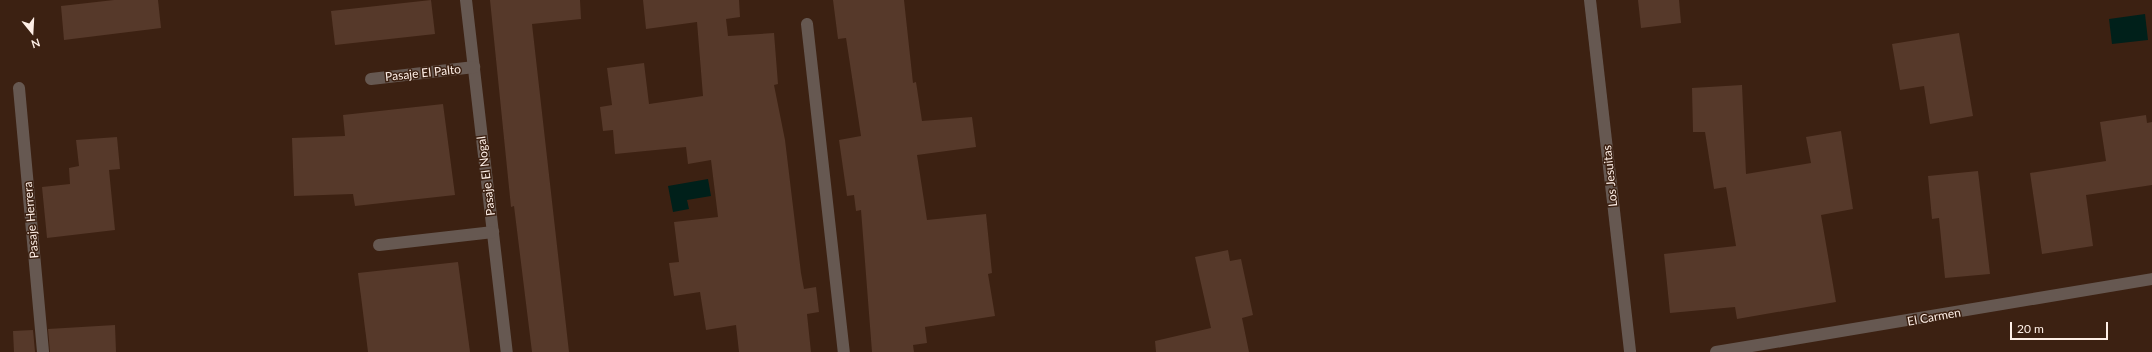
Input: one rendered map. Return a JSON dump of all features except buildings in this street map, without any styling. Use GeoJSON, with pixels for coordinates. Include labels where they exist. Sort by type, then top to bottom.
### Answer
{"type":"FeatureCollection","features":[{"type":"Feature","properties":{"kind":"street","name":"Pasaje El Nogal"},"geometry":{"type":"LineString","coordinates":[[466,0],[506,352]]}},
{"type":"Feature","properties":{"kind":"street","name":"Los Jesuitas"},"geometry":{"type":"LineString","coordinates":[[1590,0],[1630,352]]}},
{"type":"Feature","properties":{"kind":"street"},"geometry":{"type":"LineString","coordinates":[[806,24],[844,352]]}},
{"type":"Feature","properties":{"kind":"street","name":"Pasaje El Palto"},"geometry":{"type":"LineString","coordinates":[[372,79],[474,67]]}},
{"type":"Feature","properties":{"kind":"street","name":"Pasaje Herrera"},"geometry":{"type":"LineString","coordinates":[[19,88],[44,352]]}},
{"type":"Feature","properties":{"kind":"street"},"geometry":{"type":"LineString","coordinates":[[379,245],[493,232]]}},
{"type":"Feature","properties":{"kind":"street","name":"El Carmen"},"geometry":{"type":"LineString","coordinates":[[1716,352],[2152,279]]}},
{"type":"Feature","properties":{"kind":"water"},"geometry":{"type":"Polygon","coordinates":[[[2145,14],[2148,40],[2112,44],[2109,19],[2145,14]]]}},
{"type":"Feature","properties":{"kind":"water"},"geometry":{"type":"Polygon","coordinates":[[[708,179],[711,196],[687,200],[689,209],[673,212],[668,186],[708,179]]]}}]}
